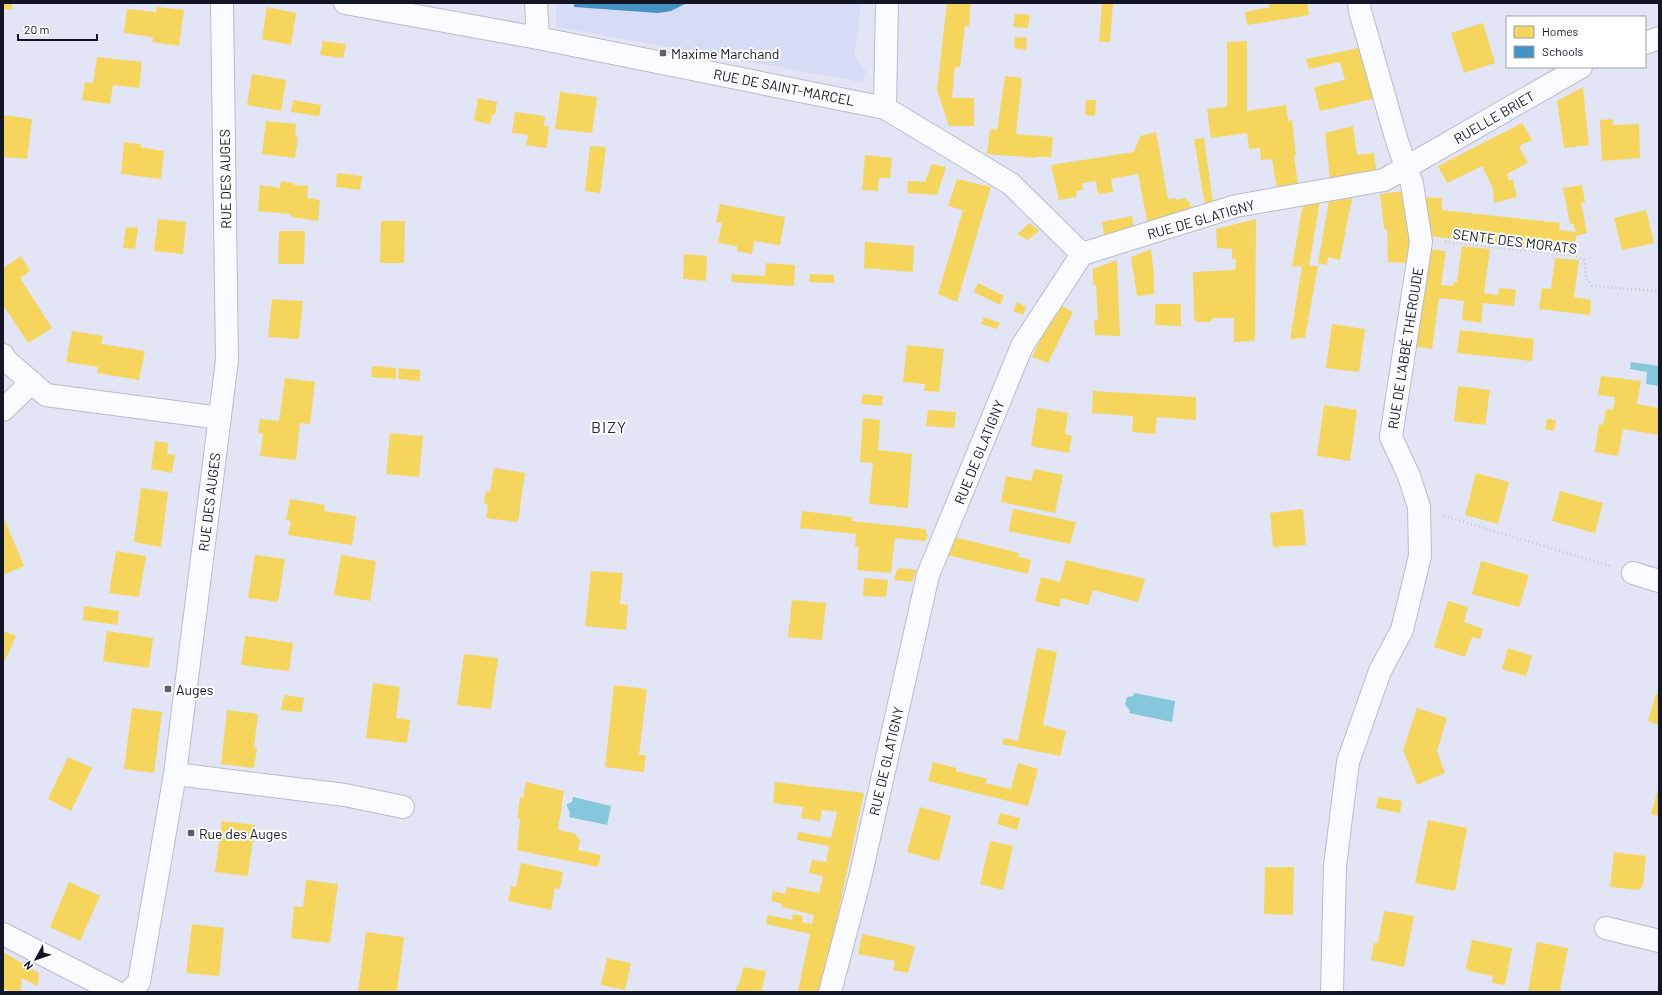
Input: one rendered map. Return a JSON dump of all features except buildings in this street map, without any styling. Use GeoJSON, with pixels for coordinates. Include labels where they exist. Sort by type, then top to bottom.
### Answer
{"type":"FeatureCollection","features":[{"type":"Feature","properties":{"kind":"street","name":"RUE DES AUGES"},"geometry":{"type":"LineString","coordinates":[[129,992],[139,982],[175,774],[228,360],[222,3]]}},
{"type":"Feature","properties":{"kind":"street","name":"RUE DE SAINT-MARCEL"},"geometry":{"type":"LineString","coordinates":[[345,3],[538,38],[885,108],[1011,184],[1082,254]]}},
{"type":"Feature","properties":{"kind":"street"},"geometry":{"type":"LineString","coordinates":[[536,3],[538,38]]}},
{"type":"Feature","properties":{"kind":"street"},"geometry":{"type":"LineString","coordinates":[[885,108],[888,3]]}},
{"type":"Feature","properties":{"kind":"street","name":"RUE DE L'ABBÉ THEROUDE"},"geometry":{"type":"LineString","coordinates":[[1332,992],[1335,866],[1348,762],[1380,672],[1402,630],[1420,556],[1419,506],[1410,476],[1391,437],[1420,239],[1412,184],[1365,27],[1360,3]]}},
{"type":"Feature","properties":{"kind":"street"},"geometry":{"type":"LineString","coordinates":[[1646,43],[1659,38]]}},
{"type":"Feature","properties":{"kind":"street","name":"RUELLE BRIET"},"geometry":{"type":"LineString","coordinates":[[1406,166],[1579,68]]}},
{"type":"Feature","properties":{"kind":"street","name":"RUE DE GLATIGNY"},"geometry":{"type":"LineString","coordinates":[[830,992],[860,878],[928,575],[1022,346],[1082,254],[1236,206],[1384,180],[1406,166]]}},
{"type":"Feature","properties":{"kind":"street"},"geometry":{"type":"LineString","coordinates":[[3,355],[7,361],[46,395],[220,418]]}},
{"type":"Feature","properties":{"kind":"street"},"geometry":{"type":"LineString","coordinates":[[3,410],[32,382]]}},
{"type":"Feature","properties":{"kind":"street"},"geometry":{"type":"LineString","coordinates":[[1633,573],[1659,581]]}},
{"type":"Feature","properties":{"kind":"street"},"geometry":{"type":"LineString","coordinates":[[175,774],[345,795],[403,806]]}},
{"type":"Feature","properties":{"kind":"street"},"geometry":{"type":"LineString","coordinates":[[1606,928],[1659,941]]}},
{"type":"Feature","properties":{"kind":"street"},"geometry":{"type":"LineString","coordinates":[[3,934],[116,992]]}},
{"type":"Feature","properties":{"kind":"path","name":"SENTE DES MORATS"},"geometry":{"type":"LineString","coordinates":[[1420,239],[1575,256],[1584,260],[1586,278],[1592,286],[1659,291]]}},
{"type":"Feature","properties":{"kind":"path"},"geometry":{"type":"LineString","coordinates":[[1419,506],[1451,519],[1633,573]]}},
{"type":"Feature","properties":{"kind":"shaded area"},"geometry":{"type":"Polygon","coordinates":[[[556,3],[861,3],[854,56],[866,71],[862,83],[556,27],[556,3]]]}},
{"type":"Feature","properties":{"kind":"water"},"geometry":{"type":"Polygon","coordinates":[[[1631,362],[1659,366],[1659,386],[1646,384],[1647,372],[1630,369],[1631,362]]]}},
{"type":"Feature","properties":{"kind":"water"},"geometry":{"type":"Polygon","coordinates":[[[1134,693],[1175,701],[1172,722],[1129,713],[1130,710],[1125,705],[1127,697],[1133,696],[1134,693]]]}},
{"type":"Feature","properties":{"kind":"water"},"geometry":{"type":"Polygon","coordinates":[[[573,797],[611,806],[607,825],[569,817],[570,813],[567,804],[572,802],[573,797]]]}},
{"type":"Feature","properties":{"kind":"place","name":"Maxime Marchand"},"geometry":{"type":"Point","coordinates":[663,53]}},
{"type":"Feature","properties":{"kind":"place","name":"Auges"},"geometry":{"type":"Point","coordinates":[168,689]}},
{"type":"Feature","properties":{"kind":"place","name":"Rue des Auges"},"geometry":{"type":"Point","coordinates":[191,833]}},
{"type":"Feature","properties":{"kind":"district","name":"BIZY"},"geometry":{"type":"Point","coordinates":[609,426]}}]}
